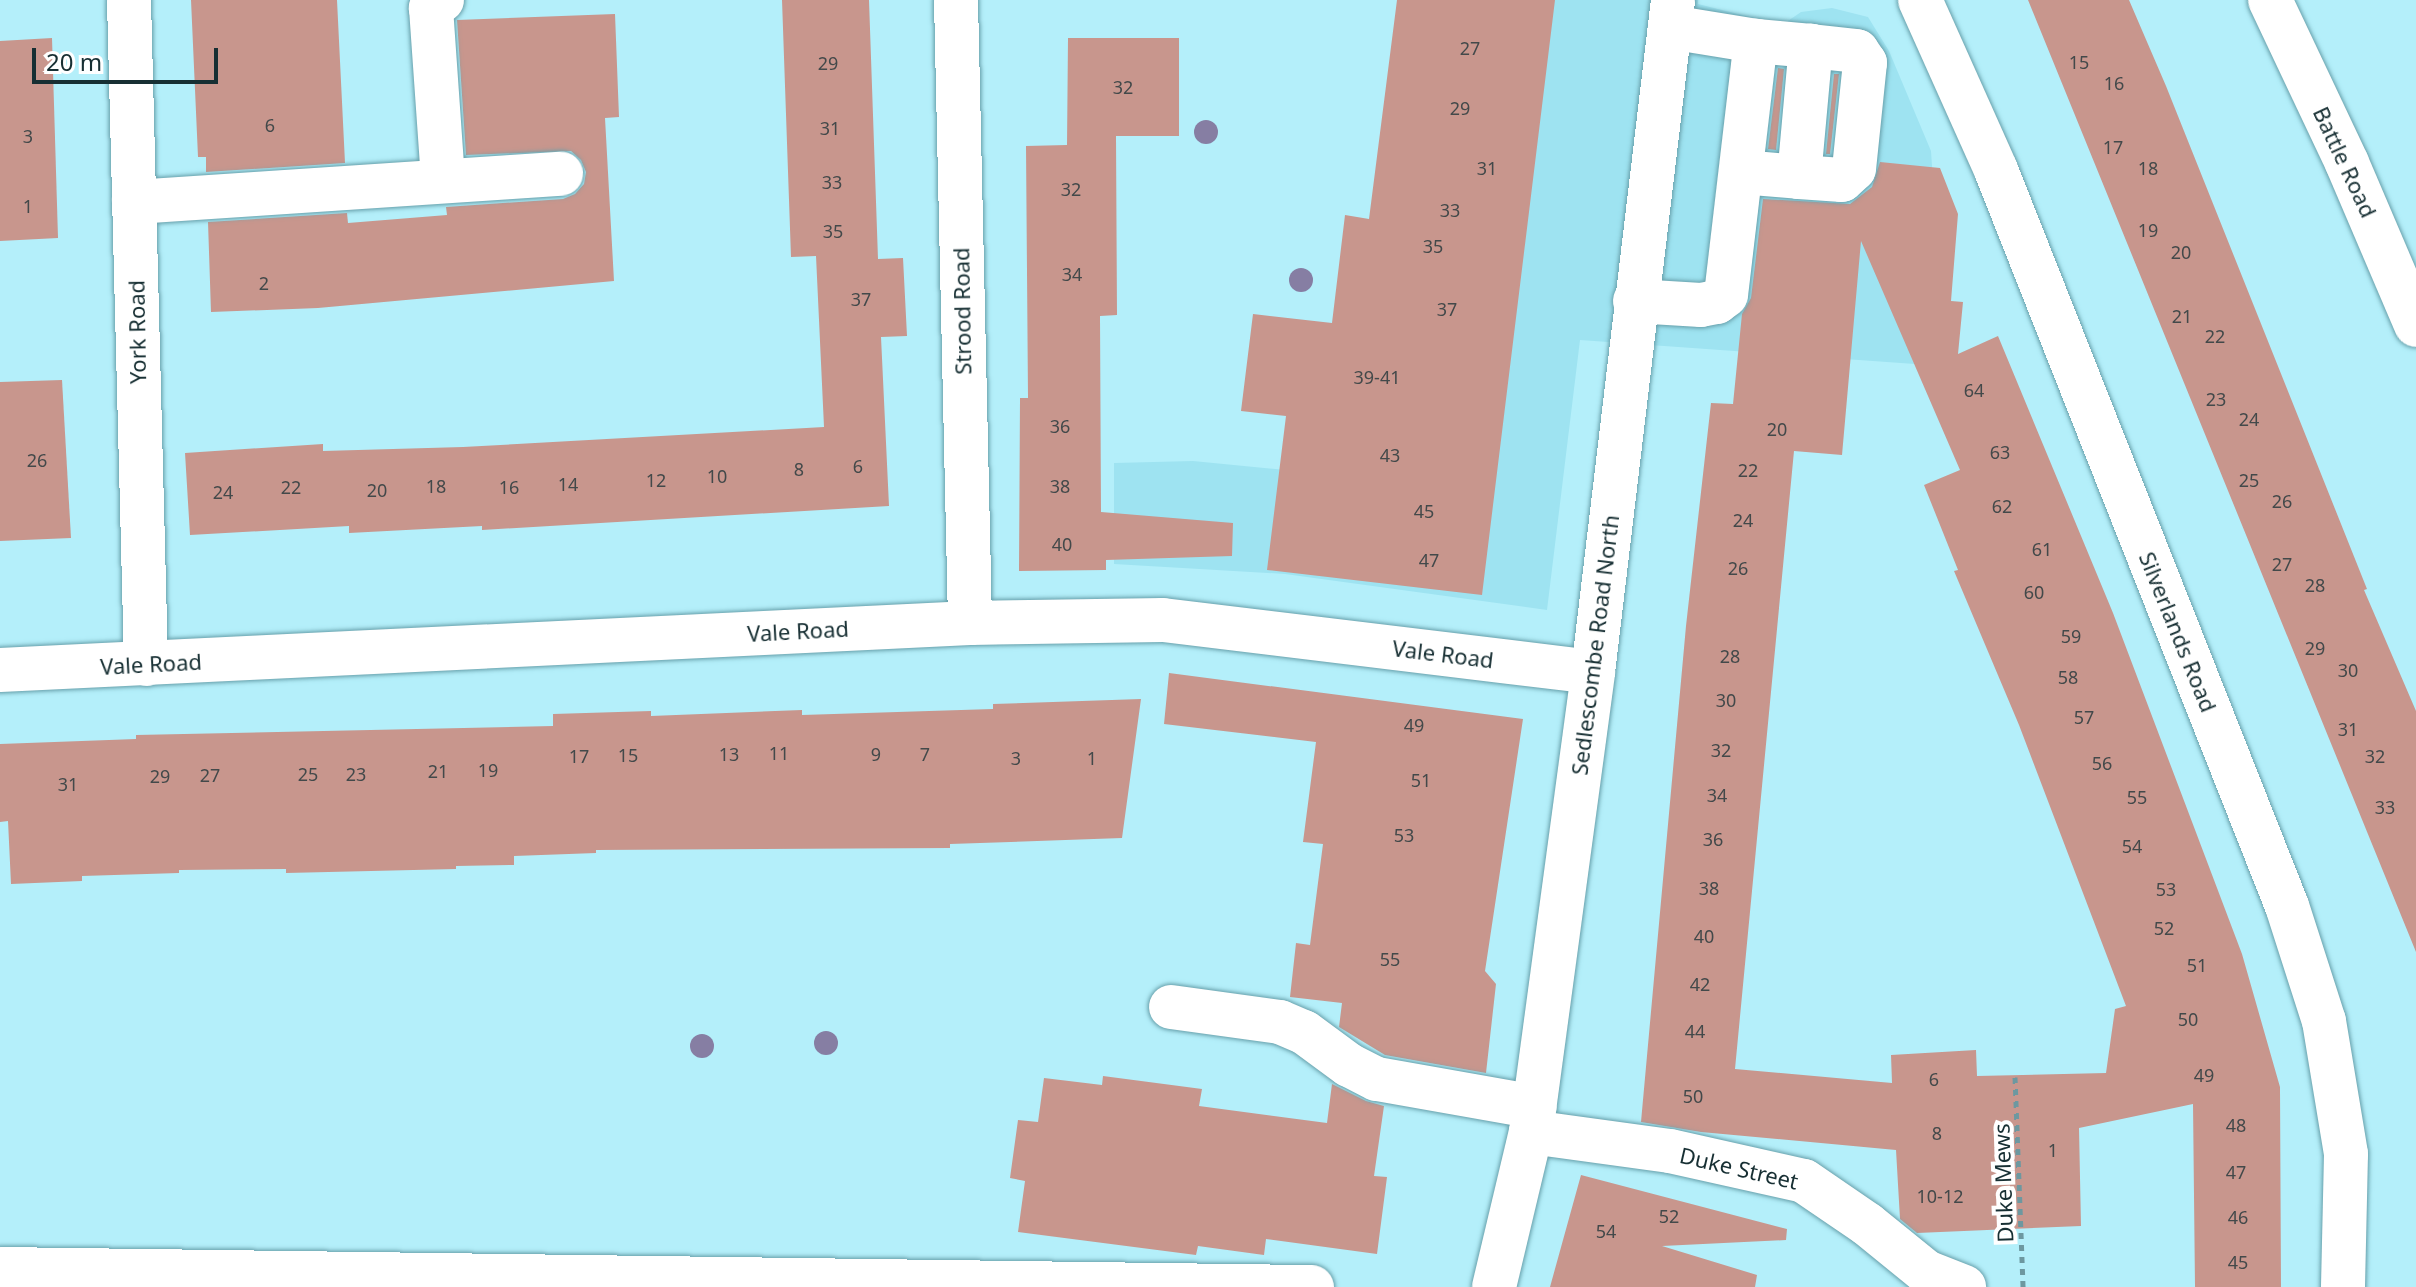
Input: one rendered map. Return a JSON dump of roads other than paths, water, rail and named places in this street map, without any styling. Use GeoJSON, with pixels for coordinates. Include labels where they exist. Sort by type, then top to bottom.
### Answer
{"type":"FeatureCollection","features":[{"type":"Feature","properties":{"kind":"main road","name":"York Road"},"geometry":{"type":"LineString","coordinates":[[129,0],[146,664]]}},
{"type":"Feature","properties":{"kind":"main road"},"geometry":{"type":"LineString","coordinates":[[442,0],[431,8],[443,181]]}},
{"type":"Feature","properties":{"kind":"main road","name":"Strood Road"},"geometry":{"type":"LineString","coordinates":[[956,0],[970,623]]}},
{"type":"Feature","properties":{"kind":"main road","name":"Silverlands Road"},"geometry":{"type":"LineString","coordinates":[[1920,0],[1996,170],[2287,906],[2324,1021],[2346,1154],[2343,1287]]}},
{"type":"Feature","properties":{"kind":"main road","name":"Battle Road"},"geometry":{"type":"LineString","coordinates":[[2270,0],[2353,177],[2416,325]]}},
{"type":"Feature","properties":{"kind":"main road"},"geometry":{"type":"LineString","coordinates":[[1672,13],[1756,41],[1811,46],[1799,177],[1741,172]]}},
{"type":"Feature","properties":{"kind":"main road","name":"Sedlescombe Road North"},"geometry":{"type":"LineString","coordinates":[[1494,1287],[1533,1120],[1593,672],[1635,301],[1672,13]]}},
{"type":"Feature","properties":{"kind":"main road"},"geometry":{"type":"LineString","coordinates":[[1635,301],[1701,305],[1717,302],[1726,295],[1756,41]]}},
{"type":"Feature","properties":{"kind":"main road"},"geometry":{"type":"LineString","coordinates":[[134,202],[561,174]]}},
{"type":"Feature","properties":{"kind":"main road","name":"Vale Road"},"geometry":{"type":"LineString","coordinates":[[0,670],[970,623],[1163,620],[1593,672]]}},
{"type":"Feature","properties":{"kind":"main road","name":"Duke Street"},"geometry":{"type":"LineString","coordinates":[[1171,1007],[1280,1022],[1304,1032],[1349,1065],[1377,1079],[1533,1120],[1804,1181],[1867,1224],[1926,1272],[1964,1287]]}},
{"type":"Feature","properties":{"kind":"main road"},"geometry":{"type":"LineString","coordinates":[[10,1275],[1312,1287]]}}]}
